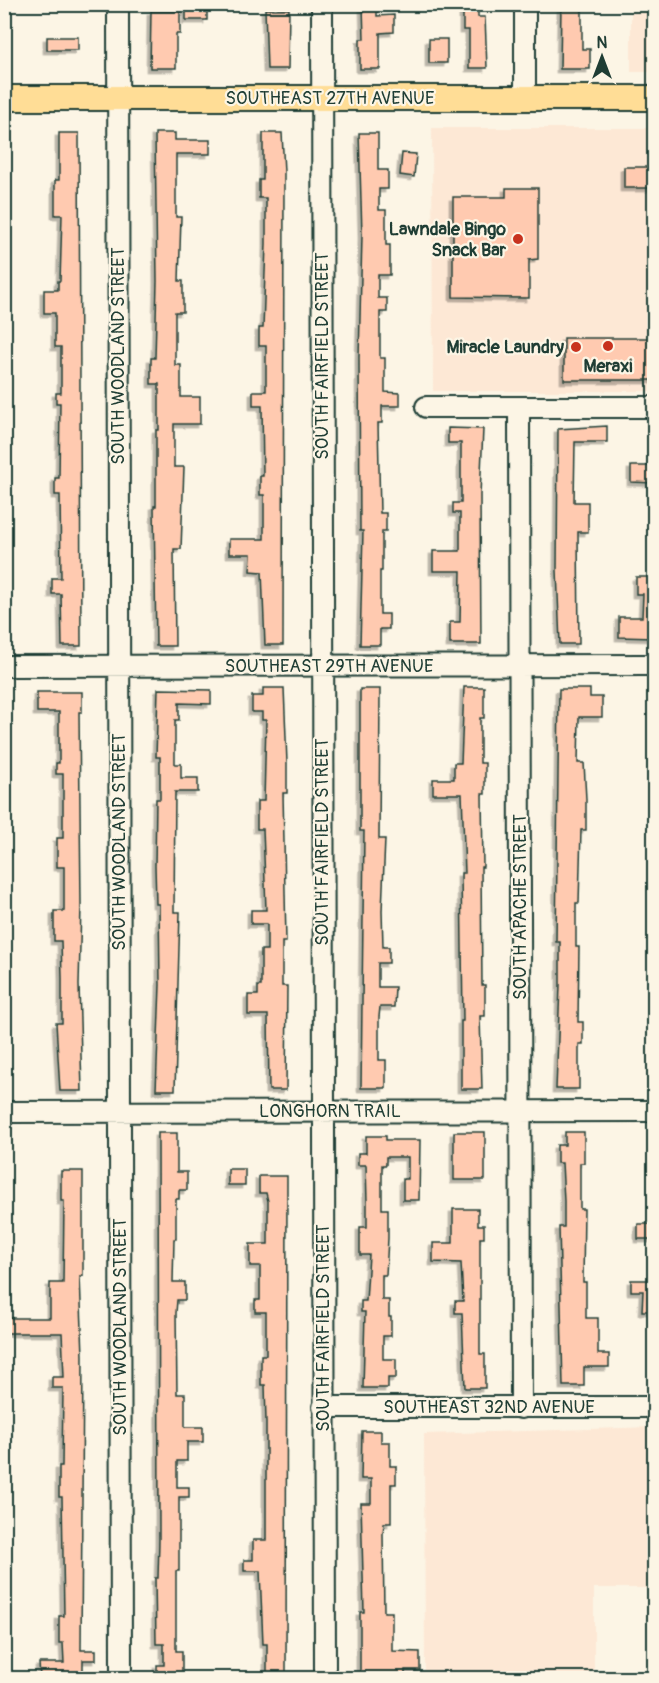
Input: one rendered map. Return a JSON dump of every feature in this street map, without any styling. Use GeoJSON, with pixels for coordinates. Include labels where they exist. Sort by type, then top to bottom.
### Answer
{"type":"FeatureCollection","features":[{"type":"Feature","properties":{"kind":"main road","name":"SOUTHEAST 27TH AVENUE"},"geometry":{"type":"LineString","coordinates":[[4,99],[654,98]]}},
{"type":"Feature","properties":{"kind":"street","name":"SOUTH WOODLAND STREET"},"geometry":{"type":"LineString","coordinates":[[118,4],[121,1678]]}},
{"type":"Feature","properties":{"kind":"street","name":"SOUTH FAIRFIELD STREET"},"geometry":{"type":"LineString","coordinates":[[322,4],[322,1111],[325,1678]]}},
{"type":"Feature","properties":{"kind":"street"},"geometry":{"type":"LineString","coordinates":[[525,4],[525,98]]}},
{"type":"Feature","properties":{"kind":"street"},"geometry":{"type":"LineString","coordinates":[[426,407],[654,407]]}},
{"type":"Feature","properties":{"kind":"street","name":"SOUTH APACHE STREET"},"geometry":{"type":"LineString","coordinates":[[519,407],[520,1408]]}},
{"type":"Feature","properties":{"kind":"street","name":"SOUTHEAST 29TH AVENUE"},"geometry":{"type":"LineString","coordinates":[[4,666],[654,665]]}},
{"type":"Feature","properties":{"kind":"street","name":"LONGHORN TRAIL"},"geometry":{"type":"LineString","coordinates":[[4,1112],[654,1111]]}},
{"type":"Feature","properties":{"kind":"street","name":"SOUTHEAST 32ND AVENUE"},"geometry":{"type":"LineString","coordinates":[[323,1407],[654,1407]]}},
{"type":"Feature","properties":{"kind":"shaded area"},"geometry":{"type":"Polygon","coordinates":[[[631,5],[654,5],[654,72],[631,72],[631,5]]]}},
{"type":"Feature","properties":{"kind":"shaded area"},"geometry":{"type":"Polygon","coordinates":[[[432,128],[654,128],[654,391],[433,391],[432,128]]]}},
{"type":"Feature","properties":{"kind":"shaded area"},"geometry":{"type":"Polygon","coordinates":[[[654,1427],[654,1588],[594,1588],[594,1678],[425,1678],[424,1434],[654,1427]]]}},
{"type":"Feature","properties":{"kind":"building"},"geometry":{"type":"Polygon","coordinates":[[[463,4],[478,4],[478,17],[485,17],[487,68],[469,68],[469,30],[463,30],[463,4]]]}},
{"type":"Feature","properties":{"kind":"building"},"geometry":{"type":"Polygon","coordinates":[[[561,5],[582,5],[582,49],[590,49],[590,69],[560,69],[561,5]]]}},
{"type":"Feature","properties":{"kind":"building"},"geometry":{"type":"Polygon","coordinates":[[[363,7],[377,7],[377,16],[394,15],[394,32],[380,33],[380,69],[360,69],[360,39],[364,39],[363,7]]]}},
{"type":"Feature","properties":{"kind":"building"},"geometry":{"type":"Polygon","coordinates":[[[186,8],[207,8],[207,20],[186,20],[186,8]]]}},
{"type":"Feature","properties":{"kind":"building"},"geometry":{"type":"Polygon","coordinates":[[[265,9],[289,9],[288,69],[267,69],[265,9]]]}},
{"type":"Feature","properties":{"kind":"building"},"geometry":{"type":"Polygon","coordinates":[[[151,11],[180,11],[180,34],[176,34],[176,68],[150,68],[151,11]]]}},
{"type":"Feature","properties":{"kind":"building"},"geometry":{"type":"Polygon","coordinates":[[[47,37],[78,37],[78,50],[47,50],[47,37]]]}},
{"type":"Feature","properties":{"kind":"building"},"geometry":{"type":"Polygon","coordinates":[[[429,39],[447,39],[447,63],[429,63],[429,39]]]}},
{"type":"Feature","properties":{"kind":"building"},"geometry":{"type":"Polygon","coordinates":[[[59,133],[79,133],[81,646],[62,646],[61,594],[52,594],[52,578],[61,578],[60,495],[55,495],[55,478],[59,478],[60,403],[56,403],[56,393],[61,393],[61,347],[55,347],[55,313],[44,313],[44,290],[58,290],[58,281],[60,281],[62,215],[55,215],[55,180],[59,180],[59,133]]]}},
{"type":"Feature","properties":{"kind":"building"},"geometry":{"type":"Polygon","coordinates":[[[155,133],[175,133],[175,140],[210,140],[210,154],[176,154],[176,217],[181,217],[179,281],[183,281],[183,312],[175,312],[175,365],[181,365],[181,397],[200,397],[200,424],[174,424],[174,467],[184,467],[181,549],[174,549],[175,646],[156,646],[154,506],[156,506],[156,430],[159,430],[159,384],[151,384],[151,358],[155,358],[157,281],[155,133]]]}},
{"type":"Feature","properties":{"kind":"building"},"geometry":{"type":"Polygon","coordinates":[[[263,133],[282,133],[284,172],[283,645],[265,645],[262,572],[250,571],[251,554],[229,554],[229,539],[264,539],[264,495],[260,495],[260,476],[263,476],[262,406],[253,406],[253,391],[266,391],[266,346],[259,346],[259,328],[263,328],[266,244],[266,198],[259,198],[259,180],[263,180],[263,133]]]}},
{"type":"Feature","properties":{"kind":"building"},"geometry":{"type":"Polygon","coordinates":[[[359,133],[378,133],[378,170],[388,170],[388,189],[379,189],[379,210],[386,210],[386,245],[390,245],[390,275],[378,275],[378,298],[387,298],[387,312],[380,312],[380,358],[385,358],[385,392],[400,393],[400,406],[382,406],[382,423],[378,423],[380,513],[386,513],[386,531],[382,531],[380,614],[389,614],[389,629],[380,629],[380,645],[360,645],[363,531],[360,531],[359,358],[362,235],[359,133]]]}},
{"type":"Feature","properties":{"kind":"building"},"geometry":{"type":"Polygon","coordinates":[[[402,153],[416,154],[414,177],[400,175],[402,153]]]}},
{"type":"Feature","properties":{"kind":"building"},"geometry":{"type":"Polygon","coordinates":[[[624,167],[654,167],[654,188],[624,188],[624,167]]]}},
{"type":"Feature","properties":{"kind":"building"},"geometry":{"type":"Polygon","coordinates":[[[506,188],[538,188],[538,259],[529,260],[529,298],[453,297],[453,197],[506,197],[506,188]]]}},
{"type":"Feature","properties":{"kind":"building"},"geometry":{"type":"Polygon","coordinates":[[[564,338],[654,338],[654,380],[564,380],[564,338]]]}},
{"type":"Feature","properties":{"kind":"building"},"geometry":{"type":"Polygon","coordinates":[[[607,426],[607,442],[575,442],[574,502],[588,502],[588,532],[578,532],[579,644],[560,644],[557,570],[558,429],[607,426]]]}},
{"type":"Feature","properties":{"kind":"building"},"geometry":{"type":"Polygon","coordinates":[[[448,428],[483,429],[480,495],[481,644],[450,644],[450,622],[460,622],[461,571],[433,571],[433,551],[460,551],[460,513],[453,513],[453,503],[461,503],[461,443],[448,443],[448,428]]]}},
{"type":"Feature","properties":{"kind":"building"},"geometry":{"type":"Polygon","coordinates":[[[631,466],[654,466],[654,483],[631,482],[631,466]]]}},
{"type":"Feature","properties":{"kind":"building"},"geometry":{"type":"Polygon","coordinates":[[[636,577],[654,577],[654,638],[619,637],[619,617],[642,617],[643,594],[636,594],[636,577]]]}},
{"type":"Feature","properties":{"kind":"building"},"geometry":{"type":"Polygon","coordinates":[[[464,687],[484,687],[484,718],[480,718],[480,763],[485,763],[485,794],[482,794],[483,867],[481,867],[482,985],[485,985],[485,1016],[480,1016],[482,1089],[461,1089],[461,1021],[463,1021],[461,873],[465,873],[462,794],[433,794],[433,779],[454,779],[454,763],[461,763],[464,687]]]}},
{"type":"Feature","properties":{"kind":"building"},"geometry":{"type":"Polygon","coordinates":[[[263,688],[284,688],[287,763],[287,793],[283,793],[286,942],[282,942],[282,986],[287,986],[286,1090],[269,1090],[268,1015],[248,1015],[248,995],[258,995],[258,986],[261,986],[261,950],[267,950],[267,924],[251,924],[251,910],[266,910],[263,829],[257,829],[257,801],[264,801],[266,720],[262,720],[262,712],[252,712],[252,696],[263,696],[263,688]]]}},
{"type":"Feature","properties":{"kind":"building"},"geometry":{"type":"Polygon","coordinates":[[[158,689],[211,690],[211,704],[179,703],[179,720],[175,720],[175,764],[181,764],[181,778],[198,778],[198,792],[175,792],[174,912],[180,912],[175,1090],[156,1090],[160,985],[159,904],[156,904],[155,866],[156,799],[160,799],[160,757],[156,757],[158,689]]]}},
{"type":"Feature","properties":{"kind":"building"},"geometry":{"type":"Polygon","coordinates":[[[360,689],[380,689],[379,839],[385,839],[383,947],[389,947],[389,963],[378,963],[378,987],[395,987],[394,1007],[380,1007],[379,1017],[379,1060],[386,1060],[386,1088],[361,1088],[364,831],[360,831],[360,689]]]}},
{"type":"Feature","properties":{"kind":"building"},"geometry":{"type":"Polygon","coordinates":[[[559,689],[590,689],[590,697],[602,697],[602,717],[579,717],[578,763],[584,763],[586,830],[581,830],[579,903],[576,903],[576,947],[579,947],[578,1022],[583,1022],[583,1044],[579,1044],[579,1089],[556,1089],[560,985],[560,942],[556,942],[559,689]]]}},
{"type":"Feature","properties":{"kind":"building"},"geometry":{"type":"Polygon","coordinates":[[[37,692],[82,692],[82,712],[79,712],[81,905],[79,985],[82,1091],[60,1091],[56,1023],[62,1023],[61,941],[54,941],[54,911],[64,911],[64,867],[57,867],[57,838],[63,838],[63,774],[56,774],[56,763],[59,763],[59,712],[37,712],[37,692]]]}},
{"type":"Feature","properties":{"kind":"building"},"geometry":{"type":"Polygon","coordinates":[[[454,1132],[485,1132],[485,1180],[454,1180],[454,1132]]]}},
{"type":"Feature","properties":{"kind":"building"},"geometry":{"type":"Polygon","coordinates":[[[565,1132],[584,1132],[584,1163],[580,1163],[580,1209],[584,1209],[583,1282],[586,1282],[586,1318],[598,1318],[598,1354],[609,1354],[609,1367],[584,1367],[584,1386],[563,1386],[559,1227],[564,1227],[564,1201],[562,1163],[557,1163],[557,1145],[565,1145],[565,1132]]]}},
{"type":"Feature","properties":{"kind":"building"},"geometry":{"type":"Polygon","coordinates":[[[158,1133],[177,1133],[177,1172],[187,1172],[187,1190],[179,1190],[179,1199],[176,1199],[176,1239],[174,1239],[173,1282],[185,1282],[185,1300],[177,1300],[176,1313],[177,1394],[185,1394],[185,1427],[203,1427],[203,1442],[187,1442],[187,1461],[177,1461],[177,1487],[189,1487],[189,1497],[179,1497],[179,1571],[176,1571],[176,1651],[182,1651],[182,1678],[157,1678],[157,1665],[164,1665],[164,1644],[156,1644],[155,1578],[158,1578],[159,1540],[158,1133]]]}},
{"type":"Feature","properties":{"kind":"building"},"geometry":{"type":"Polygon","coordinates":[[[366,1136],[386,1136],[386,1140],[420,1140],[419,1200],[403,1200],[403,1179],[408,1179],[408,1157],[386,1157],[386,1165],[382,1165],[382,1209],[388,1209],[388,1238],[386,1275],[382,1275],[382,1300],[389,1300],[389,1317],[391,1317],[391,1336],[383,1336],[383,1359],[396,1359],[396,1378],[388,1378],[388,1388],[363,1388],[365,1312],[361,1312],[361,1301],[366,1301],[369,1255],[360,1255],[360,1227],[367,1227],[367,1202],[366,1165],[358,1165],[358,1153],[366,1153],[366,1136]]]}},
{"type":"Feature","properties":{"kind":"building"},"geometry":{"type":"Polygon","coordinates":[[[228,1169],[245,1169],[245,1185],[228,1185],[228,1169]]]}},
{"type":"Feature","properties":{"kind":"building"},"geometry":{"type":"Polygon","coordinates":[[[61,1171],[83,1171],[83,1276],[80,1276],[83,1356],[81,1650],[96,1650],[96,1660],[83,1660],[83,1678],[40,1678],[39,1663],[64,1663],[63,1643],[59,1643],[59,1616],[64,1616],[62,1497],[59,1497],[59,1466],[62,1466],[63,1388],[52,1388],[52,1377],[64,1377],[62,1333],[4,1333],[4,1318],[50,1318],[50,1283],[63,1283],[64,1201],[61,1201],[61,1171]]]}},
{"type":"Feature","properties":{"kind":"building"},"geometry":{"type":"Polygon","coordinates":[[[259,1176],[287,1176],[286,1678],[267,1678],[267,1644],[263,1644],[260,1571],[244,1571],[244,1560],[253,1560],[253,1540],[266,1540],[265,1385],[261,1385],[261,1355],[266,1355],[266,1312],[255,1312],[255,1300],[260,1300],[260,1266],[250,1266],[250,1244],[268,1244],[268,1201],[266,1193],[259,1193],[259,1176]]]}},
{"type":"Feature","properties":{"kind":"building"},"geometry":{"type":"Polygon","coordinates":[[[453,1209],[478,1209],[478,1225],[484,1225],[484,1238],[480,1238],[480,1354],[485,1354],[485,1388],[465,1388],[462,1313],[455,1313],[455,1301],[463,1301],[461,1263],[433,1262],[433,1243],[453,1243],[453,1209]]]}},
{"type":"Feature","properties":{"kind":"building"},"geometry":{"type":"Polygon","coordinates":[[[638,1224],[654,1224],[654,1239],[638,1239],[638,1224]]]}},
{"type":"Feature","properties":{"kind":"building"},"geometry":{"type":"Polygon","coordinates":[[[631,1280],[654,1280],[654,1311],[642,1311],[643,1291],[631,1291],[631,1280]]]}},
{"type":"Feature","properties":{"kind":"building"},"geometry":{"type":"Polygon","coordinates":[[[362,1431],[381,1431],[381,1442],[390,1442],[390,1466],[396,1466],[396,1484],[391,1484],[391,1523],[384,1523],[383,1534],[384,1612],[392,1612],[392,1651],[420,1652],[420,1670],[405,1670],[405,1677],[360,1676],[360,1612],[364,1612],[361,1503],[371,1503],[371,1479],[361,1479],[362,1431]]]}},
{"type":"Feature","properties":{"kind":"place","name":"Lawndale Bingo Snack Bar"},"geometry":{"type":"Point","coordinates":[518,239]}},
{"type":"Feature","properties":{"kind":"place","name":"Meraxi"},"geometry":{"type":"Point","coordinates":[608,346]}},
{"type":"Feature","properties":{"kind":"place","name":"Miracle Laundry"},"geometry":{"type":"Point","coordinates":[576,347]}}]}
